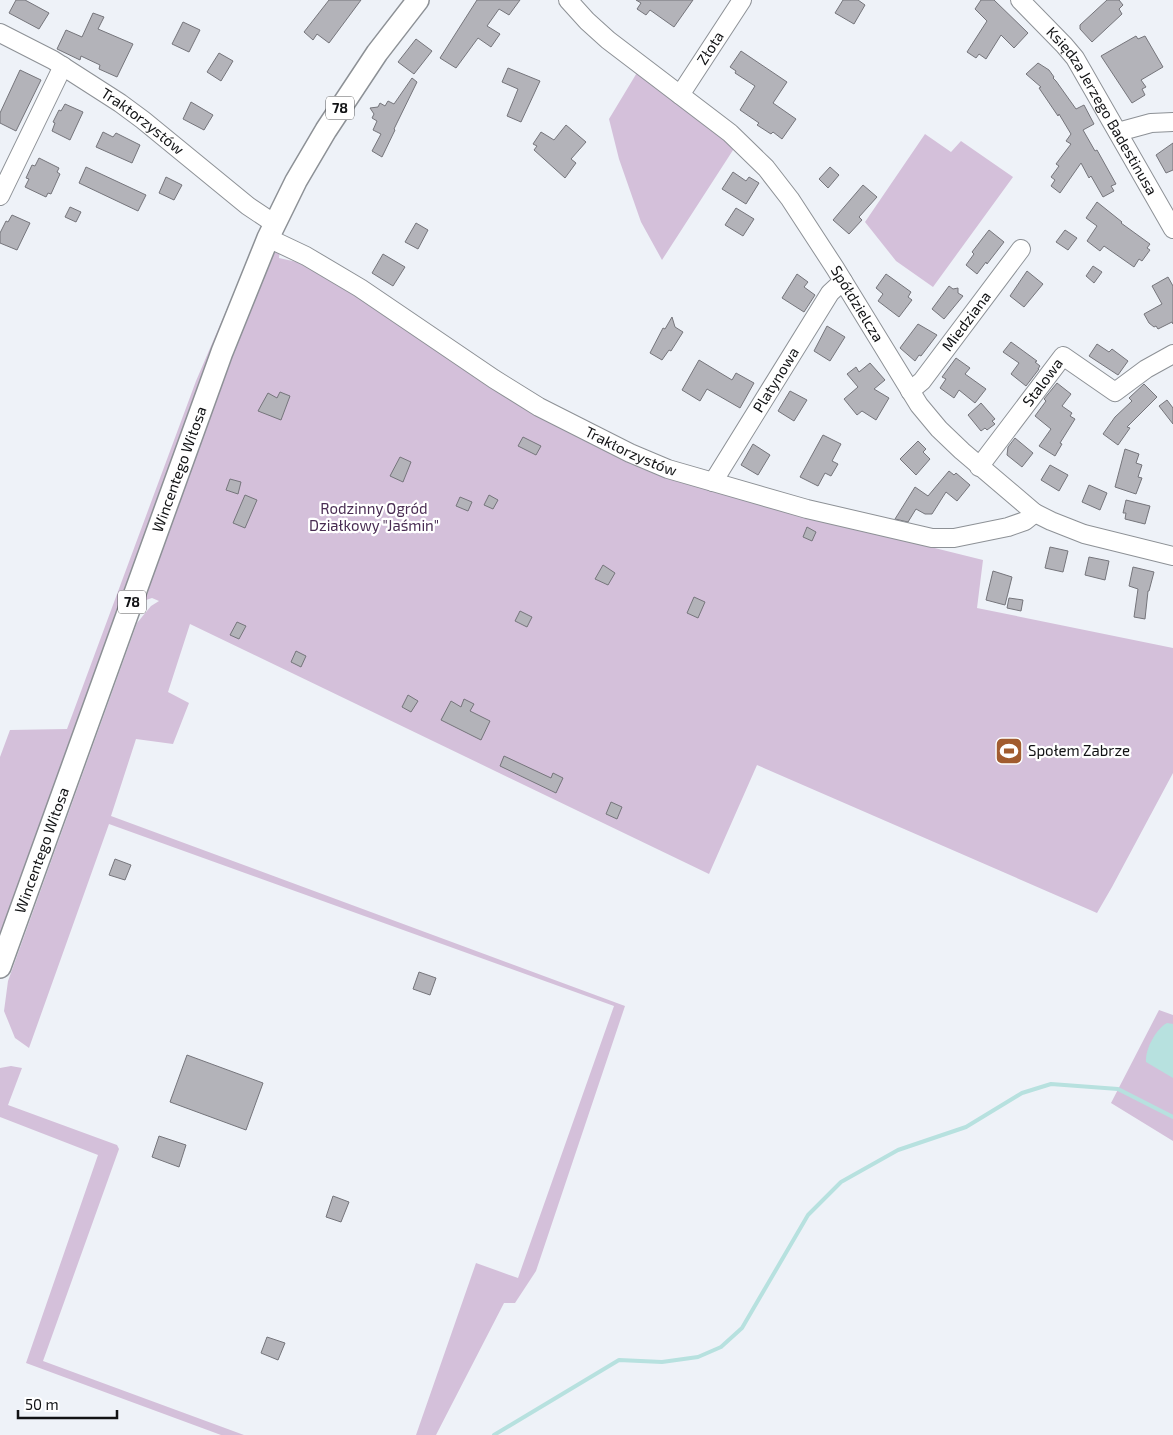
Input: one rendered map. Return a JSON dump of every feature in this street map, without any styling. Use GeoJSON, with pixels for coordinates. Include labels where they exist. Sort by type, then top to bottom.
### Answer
{"type":"FeatureCollection","features":[{"type":"Feature","properties":{"kind":"main road","name":"Wincentego Witosa"},"geometry":{"type":"LineString","coordinates":[[0,967],[220,360],[248,285],[271,231],[296,181],[326,130],[377,53],[418,0]]}},
{"type":"Feature","properties":{"kind":"street","name":"Spółdzielcza"},"geometry":{"type":"LineString","coordinates":[[568,0],[608,40],[730,133],[766,168],[790,199],[843,281],[910,391],[939,429],[979,467],[1035,513],[1067,528],[1173,556]]}},
{"type":"Feature","properties":{"kind":"street","name":"Złota"},"geometry":{"type":"LineString","coordinates":[[680,95],[742,0]]}},
{"type":"Feature","properties":{"kind":"street","name":"Księdza Jerzego Badestinusa"},"geometry":{"type":"LineString","coordinates":[[1020,0],[1064,44],[1075,58],[1173,229]]}},
{"type":"Feature","properties":{"kind":"street","name":"Traktorzystów"},"geometry":{"type":"LineString","coordinates":[[0,32],[63,66],[143,120],[248,206],[271,231],[306,256],[360,288],[494,379],[539,407],[642,459],[668,469],[807,509],[932,538],[960,537],[1008,527],[1025,521],[1035,513]]}},
{"type":"Feature","properties":{"kind":"street"},"geometry":{"type":"LineString","coordinates":[[0,196],[63,66]]}},
{"type":"Feature","properties":{"kind":"street"},"geometry":{"type":"LineString","coordinates":[[1118,132],[1151,123],[1173,122]]}},
{"type":"Feature","properties":{"kind":"street","name":"Miedziana"},"geometry":{"type":"LineString","coordinates":[[910,391],[922,381],[1021,249]]}},
{"type":"Feature","properties":{"kind":"street","name":"Platynowa"},"geometry":{"type":"LineString","coordinates":[[713,482],[830,293],[843,281]]}},
{"type":"Feature","properties":{"kind":"street","name":"Stalowa"},"geometry":{"type":"LineString","coordinates":[[979,467],[1064,356],[1115,392],[1173,354]]}},
{"type":"Feature","properties":{"kind":"green space"},"geometry":{"type":"Polygon","coordinates":[[[638,71],[735,147],[662,260],[641,222],[619,159],[609,119],[638,71]]]}},
{"type":"Feature","properties":{"kind":"green space"},"geometry":{"type":"Polygon","coordinates":[[[925,134],[951,152],[961,141],[1013,177],[933,287],[896,261],[865,222],[925,134]]]}},
{"type":"Feature","properties":{"kind":"green space"},"geometry":{"type":"Polygon","coordinates":[[[261,229],[0,943],[0,757],[10,730],[67,729],[196,381],[261,229]]]}},
{"type":"Feature","properties":{"kind":"green space","name":"Rodzinny Ogród Działkowy \"Jaśmin\""},"geometry":{"type":"Polygon","coordinates":[[[273,249],[280,249],[279,258],[297,262],[333,281],[571,431],[850,527],[983,560],[977,608],[1173,648],[1173,773],[1097,913],[757,765],[709,874],[190,624],[168,692],[189,703],[173,744],[136,739],[111,816],[625,1006],[536,1271],[515,1303],[504,1303],[436,1435],[416,1435],[476,1263],[518,1278],[614,1006],[109,824],[29,1048],[15,1038],[4,1011],[8,981],[137,623],[151,606],[159,601],[152,598],[146,600],[141,598],[268,255],[273,249]]]}},
{"type":"Feature","properties":{"kind":"green space"},"geometry":{"type":"Polygon","coordinates":[[[1159,1010],[1173,1015],[1173,1141],[1111,1103],[1159,1010]]]}},
{"type":"Feature","properties":{"kind":"green space"},"geometry":{"type":"Polygon","coordinates":[[[11,1066],[22,1068],[8,1105],[117,1145],[119,1149],[43,1361],[244,1435],[221,1435],[26,1363],[98,1155],[0,1117],[0,1068],[11,1066]]]}},
{"type":"Feature","properties":{"kind":"shaded area"},"geometry":{"type":"Polygon","coordinates":[[[1167,1023],[1173,1024],[1173,1078],[1146,1062],[1147,1051],[1152,1040],[1167,1023]]]}},
{"type":"Feature","properties":{"kind":"building"},"geometry":{"type":"Polygon","coordinates":[[[16,0],[25,0],[49,13],[39,29],[9,13],[16,0]]]}},
{"type":"Feature","properties":{"kind":"building"},"geometry":{"type":"Polygon","coordinates":[[[329,0],[361,0],[329,43],[317,34],[313,40],[304,32],[329,0]]]}},
{"type":"Feature","properties":{"kind":"building"},"geometry":{"type":"Polygon","coordinates":[[[477,0],[520,0],[509,15],[499,9],[487,26],[500,34],[491,47],[478,38],[456,68],[440,58],[477,0]]]}},
{"type":"Feature","properties":{"kind":"building"},"geometry":{"type":"Polygon","coordinates":[[[636,0],[693,0],[674,27],[650,10],[646,15],[637,9],[641,3],[636,0]]]}},
{"type":"Feature","properties":{"kind":"building"},"geometry":{"type":"Polygon","coordinates":[[[843,0],[858,0],[865,5],[854,24],[835,13],[843,0]]]}},
{"type":"Feature","properties":{"kind":"building"},"geometry":{"type":"Polygon","coordinates":[[[981,0],[994,0],[1028,33],[1014,48],[1001,35],[986,59],[979,54],[976,58],[967,52],[987,21],[975,9],[981,0]]]}},
{"type":"Feature","properties":{"kind":"building"},"geometry":{"type":"Polygon","coordinates":[[[1107,0],[1119,0],[1123,5],[1119,9],[1122,14],[1092,42],[1080,29],[1080,25],[1107,0]]]}},
{"type":"Feature","properties":{"kind":"building"},"geometry":{"type":"Polygon","coordinates":[[[93,13],[104,17],[98,29],[133,44],[117,77],[99,69],[100,65],[81,56],[80,60],[57,49],[66,30],[82,37],[93,13]]]}},
{"type":"Feature","properties":{"kind":"building"},"geometry":{"type":"Polygon","coordinates":[[[183,22],[200,30],[189,52],[172,44],[183,22]]]}},
{"type":"Feature","properties":{"kind":"building"},"geometry":{"type":"Polygon","coordinates":[[[1136,36],[1138,39],[1145,36],[1163,67],[1141,80],[1146,87],[1142,89],[1145,95],[1132,103],[1101,56],[1136,36]]]}},
{"type":"Feature","properties":{"kind":"building"},"geometry":{"type":"Polygon","coordinates":[[[416,39],[432,51],[414,74],[398,62],[416,39]]]}},
{"type":"Feature","properties":{"kind":"building"},"geometry":{"type":"Polygon","coordinates":[[[741,51],[787,82],[773,103],[796,119],[782,139],[773,132],[771,134],[757,125],[759,123],[740,110],[755,86],[735,73],[736,71],[730,67],[741,51]]]}},
{"type":"Feature","properties":{"kind":"building"},"geometry":{"type":"Polygon","coordinates":[[[219,53],[233,61],[221,81],[207,72],[219,53]]]}},
{"type":"Feature","properties":{"kind":"building"},"geometry":{"type":"Polygon","coordinates":[[[1038,63],[1049,70],[1076,109],[1084,105],[1094,124],[1083,130],[1095,151],[1097,150],[1116,184],[1111,186],[1114,191],[1103,197],[1081,163],[1060,193],[1051,186],[1055,180],[1051,177],[1059,166],[1056,164],[1071,144],[1066,141],[1071,134],[1059,114],[1058,116],[1039,88],[1041,87],[1026,74],[1038,63]]]}},
{"type":"Feature","properties":{"kind":"building"},"geometry":{"type":"Polygon","coordinates":[[[508,68],[540,81],[521,122],[507,116],[518,89],[502,82],[508,68]]]}},
{"type":"Feature","properties":{"kind":"building"},"geometry":{"type":"Polygon","coordinates":[[[20,70],[41,80],[16,131],[0,123],[0,113],[20,70]]]}},
{"type":"Feature","properties":{"kind":"building"},"geometry":{"type":"Polygon","coordinates":[[[412,78],[417,82],[382,157],[372,151],[381,134],[373,130],[377,121],[372,118],[374,114],[370,108],[378,107],[380,103],[385,106],[388,101],[394,104],[412,78]]]}},
{"type":"Feature","properties":{"kind":"building"},"geometry":{"type":"Polygon","coordinates":[[[191,102],[213,115],[204,130],[183,119],[191,102]]]}},
{"type":"Feature","properties":{"kind":"building"},"geometry":{"type":"Polygon","coordinates":[[[65,104],[83,112],[70,140],[52,131],[55,123],[53,122],[59,110],[61,111],[65,104]]]}},
{"type":"Feature","properties":{"kind":"building"},"geometry":{"type":"Polygon","coordinates":[[[566,125],[586,142],[571,159],[576,163],[565,178],[534,150],[537,146],[533,144],[541,132],[554,140],[566,125]]]}},
{"type":"Feature","properties":{"kind":"building"},"geometry":{"type":"Polygon","coordinates":[[[103,132],[113,137],[116,133],[140,145],[132,163],[96,147],[103,132]]]}},
{"type":"Feature","properties":{"kind":"building"},"geometry":{"type":"Polygon","coordinates":[[[1173,143],[1173,170],[1166,173],[1156,155],[1173,143]]]}},
{"type":"Feature","properties":{"kind":"building"},"geometry":{"type":"Polygon","coordinates":[[[39,158],[59,168],[57,172],[60,174],[51,194],[48,193],[46,197],[25,187],[29,179],[26,178],[32,165],[35,166],[39,158]]]}},
{"type":"Feature","properties":{"kind":"building"},"geometry":{"type":"Polygon","coordinates":[[[86,167],[146,195],[138,211],[79,183],[86,167]]]}},
{"type":"Feature","properties":{"kind":"building"},"geometry":{"type":"Polygon","coordinates":[[[830,167],[839,175],[828,188],[819,179],[830,167]]]}},
{"type":"Feature","properties":{"kind":"building"},"geometry":{"type":"Polygon","coordinates":[[[733,172],[746,181],[749,177],[759,183],[746,204],[722,189],[733,172]]]}},
{"type":"Feature","properties":{"kind":"building"},"geometry":{"type":"Polygon","coordinates":[[[166,177],[182,185],[174,200],[159,193],[166,177]]]}},
{"type":"Feature","properties":{"kind":"building"},"geometry":{"type":"Polygon","coordinates":[[[863,185],[877,197],[859,217],[862,220],[849,234],[833,220],[863,185]]]}},
{"type":"Feature","properties":{"kind":"building"},"geometry":{"type":"Polygon","coordinates":[[[1097,202],[1121,223],[1150,244],[1147,248],[1150,250],[1142,261],[1139,259],[1134,267],[1104,246],[1100,251],[1087,241],[1097,226],[1086,218],[1097,202]]]}},
{"type":"Feature","properties":{"kind":"building"},"geometry":{"type":"Polygon","coordinates":[[[70,207],[81,212],[76,222],[65,217],[70,207]]]}},
{"type":"Feature","properties":{"kind":"building"},"geometry":{"type":"Polygon","coordinates":[[[736,208],[754,219],[743,236],[725,225],[736,208]]]}},
{"type":"Feature","properties":{"kind":"building"},"geometry":{"type":"Polygon","coordinates":[[[12,215],[30,223],[17,250],[0,243],[0,233],[6,221],[8,222],[12,215]]]}},
{"type":"Feature","properties":{"kind":"building"},"geometry":{"type":"Polygon","coordinates":[[[416,223],[428,230],[418,249],[405,242],[416,223]]]}},
{"type":"Feature","properties":{"kind":"building"},"geometry":{"type":"Polygon","coordinates":[[[989,230],[1004,242],[977,274],[966,265],[974,254],[972,252],[989,230]]]}},
{"type":"Feature","properties":{"kind":"building"},"geometry":{"type":"Polygon","coordinates":[[[1065,230],[1077,238],[1068,250],[1056,242],[1065,230]]]}},
{"type":"Feature","properties":{"kind":"building"},"geometry":{"type":"Polygon","coordinates":[[[383,254],[405,267],[393,286],[372,273],[383,254]]]}},
{"type":"Feature","properties":{"kind":"building"},"geometry":{"type":"Polygon","coordinates":[[[1093,266],[1102,272],[1094,283],[1086,276],[1093,266]]]}},
{"type":"Feature","properties":{"kind":"building"},"geometry":{"type":"Polygon","coordinates":[[[1027,271],[1043,284],[1024,307],[1010,296],[1027,271]]]}},
{"type":"Feature","properties":{"kind":"building"},"geometry":{"type":"Polygon","coordinates":[[[797,274],[808,282],[804,287],[815,295],[804,312],[782,298],[797,274]]]}},
{"type":"Feature","properties":{"kind":"building"},"geometry":{"type":"Polygon","coordinates":[[[886,274],[911,292],[908,297],[912,300],[899,317],[878,301],[883,294],[876,288],[886,274]]]}},
{"type":"Feature","properties":{"kind":"building"},"geometry":{"type":"Polygon","coordinates":[[[1168,277],[1173,286],[1173,324],[1172,322],[1158,329],[1149,323],[1144,314],[1162,304],[1152,286],[1168,277]]]}},
{"type":"Feature","properties":{"kind":"building"},"geometry":{"type":"Polygon","coordinates":[[[949,286],[953,289],[958,288],[958,293],[963,296],[944,319],[932,309],[949,286]]]}},
{"type":"Feature","properties":{"kind":"building"},"geometry":{"type":"Polygon","coordinates":[[[672,317],[675,327],[683,332],[671,351],[669,350],[662,360],[650,353],[663,328],[665,329],[672,317]]]}},
{"type":"Feature","properties":{"kind":"building"},"geometry":{"type":"Polygon","coordinates":[[[918,324],[937,335],[915,361],[900,348],[918,324]]]}},
{"type":"Feature","properties":{"kind":"building"},"geometry":{"type":"Polygon","coordinates":[[[827,326],[845,337],[830,361],[814,351],[827,326]]]}},
{"type":"Feature","properties":{"kind":"building"},"geometry":{"type":"Polygon","coordinates":[[[1011,342],[1037,361],[1035,362],[1040,366],[1026,386],[1011,374],[1019,363],[1003,352],[1011,342]]]}},
{"type":"Feature","properties":{"kind":"building"},"geometry":{"type":"Polygon","coordinates":[[[1097,344],[1109,352],[1112,349],[1128,361],[1118,375],[1089,356],[1097,344]]]}},
{"type":"Feature","properties":{"kind":"building"},"geometry":{"type":"Polygon","coordinates":[[[956,358],[970,368],[965,374],[986,389],[975,403],[959,390],[954,398],[940,388],[946,379],[942,377],[956,358]]]}},
{"type":"Feature","properties":{"kind":"building"},"geometry":{"type":"Polygon","coordinates":[[[699,360],[732,380],[736,373],[754,383],[740,408],[707,389],[700,401],[682,390],[699,360]]]}},
{"type":"Feature","properties":{"kind":"building"},"geometry":{"type":"Polygon","coordinates":[[[870,363],[885,380],[874,389],[889,398],[876,420],[862,411],[857,415],[844,399],[858,387],[847,374],[856,367],[859,372],[870,363]]]}},
{"type":"Feature","properties":{"kind":"building"},"geometry":{"type":"Polygon","coordinates":[[[1057,383],[1071,394],[1062,406],[1072,413],[1070,416],[1075,419],[1060,443],[1062,444],[1055,456],[1039,446],[1051,429],[1035,416],[1046,401],[1044,399],[1057,383]]]}},
{"type":"Feature","properties":{"kind":"building"},"geometry":{"type":"Polygon","coordinates":[[[1144,384],[1157,397],[1127,427],[1130,428],[1118,445],[1103,434],[1115,417],[1132,401],[1129,398],[1144,384]]]}},
{"type":"Feature","properties":{"kind":"building"},"geometry":{"type":"Polygon","coordinates":[[[790,391],[807,400],[794,421],[778,411],[790,391]]]}},
{"type":"Feature","properties":{"kind":"building"},"geometry":{"type":"Polygon","coordinates":[[[280,392],[290,396],[281,420],[258,411],[268,393],[277,398],[280,392]]]}},
{"type":"Feature","properties":{"kind":"building"},"geometry":{"type":"Polygon","coordinates":[[[1167,400],[1173,408],[1173,424],[1159,406],[1167,400]]]}},
{"type":"Feature","properties":{"kind":"building"},"geometry":{"type":"Polygon","coordinates":[[[981,403],[995,419],[992,421],[995,424],[987,430],[985,428],[981,431],[968,415],[981,403]]]}},
{"type":"Feature","properties":{"kind":"building"},"geometry":{"type":"Polygon","coordinates":[[[823,435],[841,444],[832,461],[838,464],[831,476],[825,473],[818,486],[800,477],[823,435]]]}},
{"type":"Feature","properties":{"kind":"building"},"geometry":{"type":"Polygon","coordinates":[[[523,437],[541,446],[536,455],[518,446],[523,437]]]}},
{"type":"Feature","properties":{"kind":"building"},"geometry":{"type":"Polygon","coordinates":[[[1015,438],[1033,453],[1022,467],[1007,455],[1008,447],[1015,438]]]}},
{"type":"Feature","properties":{"kind":"building"},"geometry":{"type":"Polygon","coordinates":[[[918,441],[926,449],[923,452],[930,459],[916,475],[900,459],[918,441]]]}},
{"type":"Feature","properties":{"kind":"building"},"geometry":{"type":"Polygon","coordinates":[[[753,444],[770,455],[758,475],[741,465],[753,444]]]}},
{"type":"Feature","properties":{"kind":"building"},"geometry":{"type":"Polygon","coordinates":[[[1125,449],[1139,454],[1136,463],[1142,465],[1138,477],[1142,478],[1136,494],[1115,487],[1125,449]]]}},
{"type":"Feature","properties":{"kind":"building"},"geometry":{"type":"Polygon","coordinates":[[[400,457],[411,462],[403,482],[390,476],[400,457]]]}},
{"type":"Feature","properties":{"kind":"building"},"geometry":{"type":"Polygon","coordinates":[[[1050,465],[1068,475],[1059,491],[1041,480],[1050,465]]]}},
{"type":"Feature","properties":{"kind":"building"},"geometry":{"type":"Polygon","coordinates":[[[949,471],[954,475],[956,473],[970,485],[957,501],[946,492],[932,514],[925,514],[916,509],[908,522],[895,519],[915,487],[928,496],[949,471]]]}},
{"type":"Feature","properties":{"kind":"building"},"geometry":{"type":"Polygon","coordinates":[[[230,479],[241,482],[238,494],[226,490],[230,479]]]}},
{"type":"Feature","properties":{"kind":"building"},"geometry":{"type":"Polygon","coordinates":[[[1089,485],[1107,493],[1100,510],[1082,502],[1089,485]]]}},
{"type":"Feature","properties":{"kind":"building"},"geometry":{"type":"Polygon","coordinates":[[[245,495],[257,500],[245,528],[233,523],[245,495]]]}},
{"type":"Feature","properties":{"kind":"building"},"geometry":{"type":"Polygon","coordinates":[[[489,495],[498,500],[493,509],[484,505],[489,495]]]}},
{"type":"Feature","properties":{"kind":"building"},"geometry":{"type":"Polygon","coordinates":[[[460,497],[472,502],[468,511],[456,506],[460,497]]]}},
{"type":"Feature","properties":{"kind":"building"},"geometry":{"type":"Polygon","coordinates":[[[1126,500],[1150,506],[1145,524],[1125,519],[1126,513],[1123,513],[1126,500]]]}},
{"type":"Feature","properties":{"kind":"building"},"geometry":{"type":"Polygon","coordinates":[[[807,527],[816,532],[812,541],[803,537],[807,527]]]}},
{"type":"Feature","properties":{"kind":"building"},"geometry":{"type":"Polygon","coordinates":[[[1050,547],[1068,551],[1063,572],[1045,568],[1050,547]]]}},
{"type":"Feature","properties":{"kind":"building"},"geometry":{"type":"Polygon","coordinates":[[[1089,557],[1109,561],[1105,580],[1085,575],[1089,557]]]}},
{"type":"Feature","properties":{"kind":"building"},"geometry":{"type":"Polygon","coordinates":[[[603,565],[615,573],[608,585],[595,579],[603,565]]]}},
{"type":"Feature","properties":{"kind":"building"},"geometry":{"type":"Polygon","coordinates":[[[1133,567],[1154,572],[1148,591],[1145,619],[1134,617],[1138,589],[1129,586],[1133,567]]]}},
{"type":"Feature","properties":{"kind":"building"},"geometry":{"type":"Polygon","coordinates":[[[993,571],[1012,577],[1005,605],[986,600],[993,571]]]}},
{"type":"Feature","properties":{"kind":"building"},"geometry":{"type":"Polygon","coordinates":[[[694,597],[705,602],[698,618],[687,613],[694,597]]]}},
{"type":"Feature","properties":{"kind":"building"},"geometry":{"type":"Polygon","coordinates":[[[1009,598],[1023,600],[1021,611],[1007,608],[1009,598]]]}},
{"type":"Feature","properties":{"kind":"building"},"geometry":{"type":"Polygon","coordinates":[[[520,611],[532,617],[527,627],[515,621],[520,611]]]}},
{"type":"Feature","properties":{"kind":"building"},"geometry":{"type":"Polygon","coordinates":[[[237,622],[246,626],[239,639],[230,635],[237,622]]]}},
{"type":"Feature","properties":{"kind":"building"},"geometry":{"type":"Polygon","coordinates":[[[296,651],[306,656],[301,667],[291,662],[296,651]]]}},
{"type":"Feature","properties":{"kind":"building"},"geometry":{"type":"Polygon","coordinates":[[[408,695],[418,701],[411,712],[402,707],[408,695]]]}},
{"type":"Feature","properties":{"kind":"building"},"geometry":{"type":"Polygon","coordinates":[[[464,699],[474,704],[470,711],[490,721],[481,740],[441,720],[451,701],[461,707],[464,699]]]}},
{"type":"Feature","properties":{"kind":"building"},"geometry":{"type":"Polygon","coordinates":[[[504,756],[551,778],[553,773],[563,778],[556,793],[500,766],[504,756]]]}},
{"type":"Feature","properties":{"kind":"building"},"geometry":{"type":"Polygon","coordinates":[[[611,802],[622,807],[617,819],[606,814],[611,802]]]}},
{"type":"Feature","properties":{"kind":"building"},"geometry":{"type":"Polygon","coordinates":[[[115,859],[131,865],[125,880],[109,875],[115,859]]]}},
{"type":"Feature","properties":{"kind":"building"},"geometry":{"type":"Polygon","coordinates":[[[419,972],[436,978],[430,995],[413,989],[419,972]]]}},
{"type":"Feature","properties":{"kind":"building"},"geometry":{"type":"Polygon","coordinates":[[[187,1055],[263,1083],[246,1130],[170,1102],[187,1055]]]}},
{"type":"Feature","properties":{"kind":"building"},"geometry":{"type":"Polygon","coordinates":[[[159,1136],[186,1145],[179,1167],[152,1157],[159,1136]]]}},
{"type":"Feature","properties":{"kind":"building"},"geometry":{"type":"Polygon","coordinates":[[[333,1196],[349,1202],[341,1222],[326,1217],[333,1196]]]}},
{"type":"Feature","properties":{"kind":"building"},"geometry":{"type":"Polygon","coordinates":[[[267,1337],[285,1343],[278,1360],[261,1353],[267,1337]]]}},
{"type":"Feature","properties":{"kind":"waterway"},"geometry":{"type":"LineString","coordinates":[[494,1435],[619,1360],[662,1362],[698,1357],[721,1347],[742,1328],[808,1215],[841,1182],[898,1150],[966,1127],[1022,1093],[1051,1084],[1118,1089],[1173,1117]]}},
{"type":"Feature","properties":{"kind":"place","name":"Społem Zabrze"},"geometry":{"type":"Point","coordinates":[1009,751]}}]}
